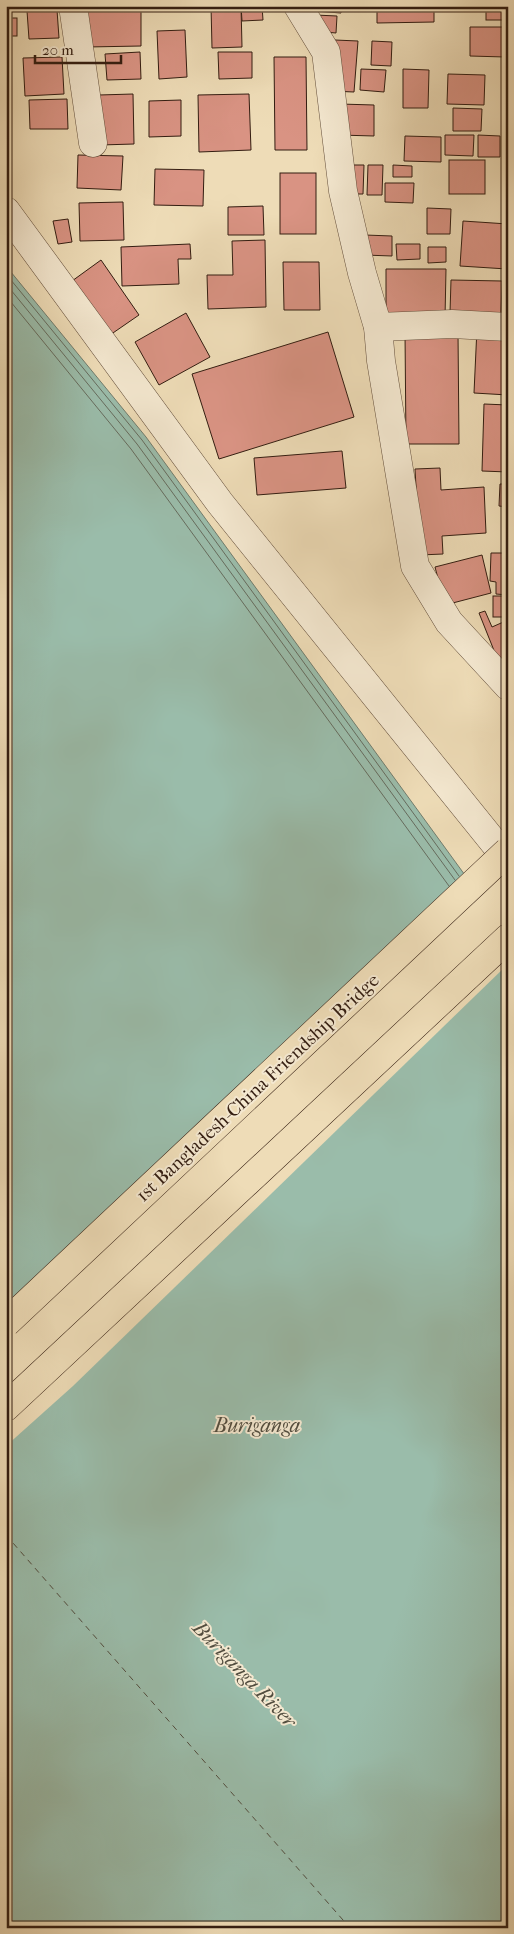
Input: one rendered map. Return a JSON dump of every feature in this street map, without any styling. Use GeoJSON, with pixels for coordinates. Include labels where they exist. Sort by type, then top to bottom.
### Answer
{"type":"FeatureCollection","features":[{"type":"Feature","properties":{"kind":"highway","name":"1st Bangladesh-China Friendship Bridge"},"geometry":{"type":"LineString","coordinates":[[6,1323],[508,850]]}},
{"type":"Feature","properties":{"kind":"highway"},"geometry":{"type":"LineString","coordinates":[[6,1406],[508,938]]}},
{"type":"Feature","properties":{"kind":"street"},"geometry":{"type":"LineString","coordinates":[[73,6],[93,142]]}},
{"type":"Feature","properties":{"kind":"street"},"geometry":{"type":"LineString","coordinates":[[298,6],[326,52],[343,191],[362,273],[378,327],[386,396],[415,566],[449,622],[508,686]]}},
{"type":"Feature","properties":{"kind":"street"},"geometry":{"type":"LineString","coordinates":[[6,211],[220,503],[508,860]]}},
{"type":"Feature","properties":{"kind":"street"},"geometry":{"type":"LineString","coordinates":[[378,327],[452,324],[508,328]]}},
{"type":"Feature","properties":{"kind":"water","name":"Buriganga"},"geometry":{"type":"Polygon","coordinates":[[[6,266],[146,437],[470,882],[508,921],[508,1928],[6,1928],[6,266]]]}},
{"type":"Feature","properties":{"kind":"pier"},"geometry":{"type":"Polygon","coordinates":[[[481,890],[508,918],[508,964],[73,1386],[6,1446],[6,1330],[481,890]]]}},
{"type":"Feature","properties":{"kind":"building"},"geometry":{"type":"Polygon","coordinates":[[[86,6],[141,6],[141,46],[87,47],[86,6]]]}},
{"type":"Feature","properties":{"kind":"building"},"geometry":{"type":"Polygon","coordinates":[[[211,6],[241,6],[242,47],[212,48],[211,6]]]}},
{"type":"Feature","properties":{"kind":"building"},"geometry":{"type":"Polygon","coordinates":[[[241,6],[262,6],[263,20],[242,21],[241,6]]]}},
{"type":"Feature","properties":{"kind":"building"},"geometry":{"type":"Polygon","coordinates":[[[316,6],[341,6],[341,13],[315,11],[316,6]]]}},
{"type":"Feature","properties":{"kind":"building"},"geometry":{"type":"Polygon","coordinates":[[[377,6],[434,6],[434,22],[377,23],[377,6]]]}},
{"type":"Feature","properties":{"kind":"building"},"geometry":{"type":"Polygon","coordinates":[[[486,6],[508,6],[508,20],[486,20],[486,6]]]}},
{"type":"Feature","properties":{"kind":"building"},"geometry":{"type":"Polygon","coordinates":[[[57,10],[59,38],[29,39],[27,11],[57,10]]]}},
{"type":"Feature","properties":{"kind":"building"},"geometry":{"type":"Polygon","coordinates":[[[315,15],[337,16],[336,33],[314,31],[315,15]]]}},
{"type":"Feature","properties":{"kind":"building"},"geometry":{"type":"Polygon","coordinates":[[[6,18],[17,18],[17,36],[6,36],[6,18]]]}},
{"type":"Feature","properties":{"kind":"building"},"geometry":{"type":"Polygon","coordinates":[[[470,27],[506,27],[505,57],[470,56],[470,27]]]}},
{"type":"Feature","properties":{"kind":"building"},"geometry":{"type":"Polygon","coordinates":[[[185,30],[187,77],[159,79],[157,31],[185,30]]]}},
{"type":"Feature","properties":{"kind":"building"},"geometry":{"type":"Polygon","coordinates":[[[335,40],[358,41],[354,92],[331,91],[335,40]]]}},
{"type":"Feature","properties":{"kind":"building"},"geometry":{"type":"Polygon","coordinates":[[[372,41],[392,42],[391,66],[371,65],[372,41]]]}},
{"type":"Feature","properties":{"kind":"building"},"geometry":{"type":"Polygon","coordinates":[[[140,52],[141,79],[107,80],[105,54],[140,52]]]}},
{"type":"Feature","properties":{"kind":"building"},"geometry":{"type":"Polygon","coordinates":[[[218,52],[252,52],[252,78],[219,79],[218,52]]]}},
{"type":"Feature","properties":{"kind":"building"},"geometry":{"type":"Polygon","coordinates":[[[62,57],[64,94],[25,96],[23,58],[62,57]]]}},
{"type":"Feature","properties":{"kind":"building"},"geometry":{"type":"Polygon","coordinates":[[[274,57],[306,57],[307,150],[275,150],[274,57]]]}},
{"type":"Feature","properties":{"kind":"building"},"geometry":{"type":"Polygon","coordinates":[[[361,69],[386,70],[384,92],[360,90],[361,69]]]}},
{"type":"Feature","properties":{"kind":"building"},"geometry":{"type":"Polygon","coordinates":[[[403,69],[429,70],[428,108],[403,108],[403,69]]]}},
{"type":"Feature","properties":{"kind":"building"},"geometry":{"type":"Polygon","coordinates":[[[448,74],[485,75],[484,105],[447,104],[448,74]]]}},
{"type":"Feature","properties":{"kind":"building"},"geometry":{"type":"Polygon","coordinates":[[[133,94],[134,144],[100,145],[99,95],[133,94]]]}},
{"type":"Feature","properties":{"kind":"building"},"geometry":{"type":"Polygon","coordinates":[[[249,94],[251,150],[199,152],[198,95],[249,94]]]}},
{"type":"Feature","properties":{"kind":"building"},"geometry":{"type":"Polygon","coordinates":[[[67,99],[68,129],[30,129],[29,100],[67,99]]]}},
{"type":"Feature","properties":{"kind":"building"},"geometry":{"type":"Polygon","coordinates":[[[181,100],[181,136],[149,137],[149,101],[181,100]]]}},
{"type":"Feature","properties":{"kind":"building"},"geometry":{"type":"Polygon","coordinates":[[[340,104],[374,105],[374,136],[339,135],[340,104]]]}},
{"type":"Feature","properties":{"kind":"building"},"geometry":{"type":"Polygon","coordinates":[[[453,108],[482,109],[481,131],[453,131],[453,108]]]}},
{"type":"Feature","properties":{"kind":"building"},"geometry":{"type":"Polygon","coordinates":[[[445,135],[474,135],[473,156],[445,155],[445,135]]]}},
{"type":"Feature","properties":{"kind":"building"},"geometry":{"type":"Polygon","coordinates":[[[478,135],[500,136],[500,157],[478,157],[478,135]]]}},
{"type":"Feature","properties":{"kind":"building"},"geometry":{"type":"Polygon","coordinates":[[[405,136],[441,137],[441,162],[404,161],[405,136]]]}},
{"type":"Feature","properties":{"kind":"building"},"geometry":{"type":"Polygon","coordinates":[[[505,147],[508,147],[508,163],[505,163],[505,147]]]}},
{"type":"Feature","properties":{"kind":"building"},"geometry":{"type":"Polygon","coordinates":[[[78,155],[123,156],[121,190],[77,188],[78,155]]]}},
{"type":"Feature","properties":{"kind":"building"},"geometry":{"type":"Polygon","coordinates":[[[449,160],[485,160],[485,194],[449,194],[449,160]]]}},
{"type":"Feature","properties":{"kind":"building"},"geometry":{"type":"Polygon","coordinates":[[[346,165],[364,165],[363,194],[345,194],[346,165]]]}},
{"type":"Feature","properties":{"kind":"building"},"geometry":{"type":"Polygon","coordinates":[[[368,165],[383,165],[382,195],[367,195],[368,165]]]}},
{"type":"Feature","properties":{"kind":"building"},"geometry":{"type":"Polygon","coordinates":[[[393,165],[412,166],[412,177],[393,177],[393,165]]]}},
{"type":"Feature","properties":{"kind":"building"},"geometry":{"type":"Polygon","coordinates":[[[155,169],[204,170],[203,206],[154,205],[155,169]]]}},
{"type":"Feature","properties":{"kind":"building"},"geometry":{"type":"Polygon","coordinates":[[[280,173],[316,173],[316,234],[280,234],[280,173]]]}},
{"type":"Feature","properties":{"kind":"building"},"geometry":{"type":"Polygon","coordinates":[[[385,183],[414,183],[413,203],[385,202],[385,183]]]}},
{"type":"Feature","properties":{"kind":"building"},"geometry":{"type":"Polygon","coordinates":[[[123,202],[124,240],[80,241],[79,203],[123,202]]]}},
{"type":"Feature","properties":{"kind":"building"},"geometry":{"type":"Polygon","coordinates":[[[263,206],[264,235],[228,235],[228,207],[263,206]]]}},
{"type":"Feature","properties":{"kind":"building"},"geometry":{"type":"Polygon","coordinates":[[[427,208],[451,209],[450,234],[427,234],[427,208]]]}},
{"type":"Feature","properties":{"kind":"building"},"geometry":{"type":"Polygon","coordinates":[[[68,219],[72,242],[58,244],[53,221],[68,219]]]}},
{"type":"Feature","properties":{"kind":"building"},"geometry":{"type":"Polygon","coordinates":[[[463,221],[508,224],[507,269],[460,266],[463,221]]]}},
{"type":"Feature","properties":{"kind":"building"},"geometry":{"type":"Polygon","coordinates":[[[365,235],[392,236],[392,256],[364,255],[365,235]]]}},
{"type":"Feature","properties":{"kind":"building"},"geometry":{"type":"Polygon","coordinates":[[[265,240],[266,307],[208,309],[207,275],[233,275],[232,241],[265,240]]]}},
{"type":"Feature","properties":{"kind":"building"},"geometry":{"type":"Polygon","coordinates":[[[190,244],[191,259],[178,259],[179,284],[122,286],[121,247],[190,244]]]}},
{"type":"Feature","properties":{"kind":"building"},"geometry":{"type":"Polygon","coordinates":[[[396,244],[420,244],[420,259],[397,260],[396,244]]]}},
{"type":"Feature","properties":{"kind":"building"},"geometry":{"type":"Polygon","coordinates":[[[428,247],[446,247],[446,262],[428,263],[428,247]]]}},
{"type":"Feature","properties":{"kind":"building"},"geometry":{"type":"Polygon","coordinates":[[[101,260],[139,315],[110,335],[72,281],[101,260]]]}},
{"type":"Feature","properties":{"kind":"building"},"geometry":{"type":"Polygon","coordinates":[[[283,262],[319,262],[320,310],[284,310],[283,262]]]}},
{"type":"Feature","properties":{"kind":"building"},"geometry":{"type":"Polygon","coordinates":[[[386,269],[446,269],[445,318],[386,318],[386,269]]]}},
{"type":"Feature","properties":{"kind":"building"},"geometry":{"type":"Polygon","coordinates":[[[451,280],[502,281],[501,314],[450,313],[451,280]]]}},
{"type":"Feature","properties":{"kind":"building"},"geometry":{"type":"Polygon","coordinates":[[[186,313],[210,357],[159,385],[135,342],[186,313]]]}},
{"type":"Feature","properties":{"kind":"building"},"geometry":{"type":"Polygon","coordinates":[[[477,328],[508,330],[508,395],[474,393],[477,328]]]}},
{"type":"Feature","properties":{"kind":"building"},"geometry":{"type":"Polygon","coordinates":[[[328,332],[354,417],[219,459],[192,374],[328,332]]]}},
{"type":"Feature","properties":{"kind":"building"},"geometry":{"type":"Polygon","coordinates":[[[405,333],[458,333],[459,444],[406,444],[405,333]]]}},
{"type":"Feature","properties":{"kind":"building"},"geometry":{"type":"Polygon","coordinates":[[[484,404],[508,405],[508,472],[482,471],[484,404]]]}},
{"type":"Feature","properties":{"kind":"building"},"geometry":{"type":"Polygon","coordinates":[[[342,451],[346,488],[257,495],[254,458],[342,451]]]}},
{"type":"Feature","properties":{"kind":"building"},"geometry":{"type":"Polygon","coordinates":[[[440,468],[441,490],[484,487],[486,533],[442,536],[443,554],[420,555],[415,469],[440,468]]]}},
{"type":"Feature","properties":{"kind":"building"},"geometry":{"type":"Polygon","coordinates":[[[500,484],[508,484],[508,507],[499,506],[500,484]]]}},
{"type":"Feature","properties":{"kind":"building"},"geometry":{"type":"Polygon","coordinates":[[[491,553],[508,553],[508,595],[496,594],[496,582],[490,581],[491,553]]]}},
{"type":"Feature","properties":{"kind":"building"},"geometry":{"type":"Polygon","coordinates":[[[482,555],[491,593],[445,605],[435,567],[482,555]]]}},
{"type":"Feature","properties":{"kind":"building"},"geometry":{"type":"Polygon","coordinates":[[[493,596],[508,596],[508,617],[493,617],[493,596]]]}},
{"type":"Feature","properties":{"kind":"building"},"geometry":{"type":"Polygon","coordinates":[[[485,611],[492,627],[508,620],[508,665],[501,668],[479,613],[485,611]]]}},
{"type":"Feature","properties":{"kind":"ferry route"},"geometry":{"type":"LineString","coordinates":[[6,1535],[350,1928]]}},
{"type":"Feature","properties":{"kind":"water label","name":"Buriganga River"},"geometry":{"type":"Point","coordinates":[245,1674]}}]}
